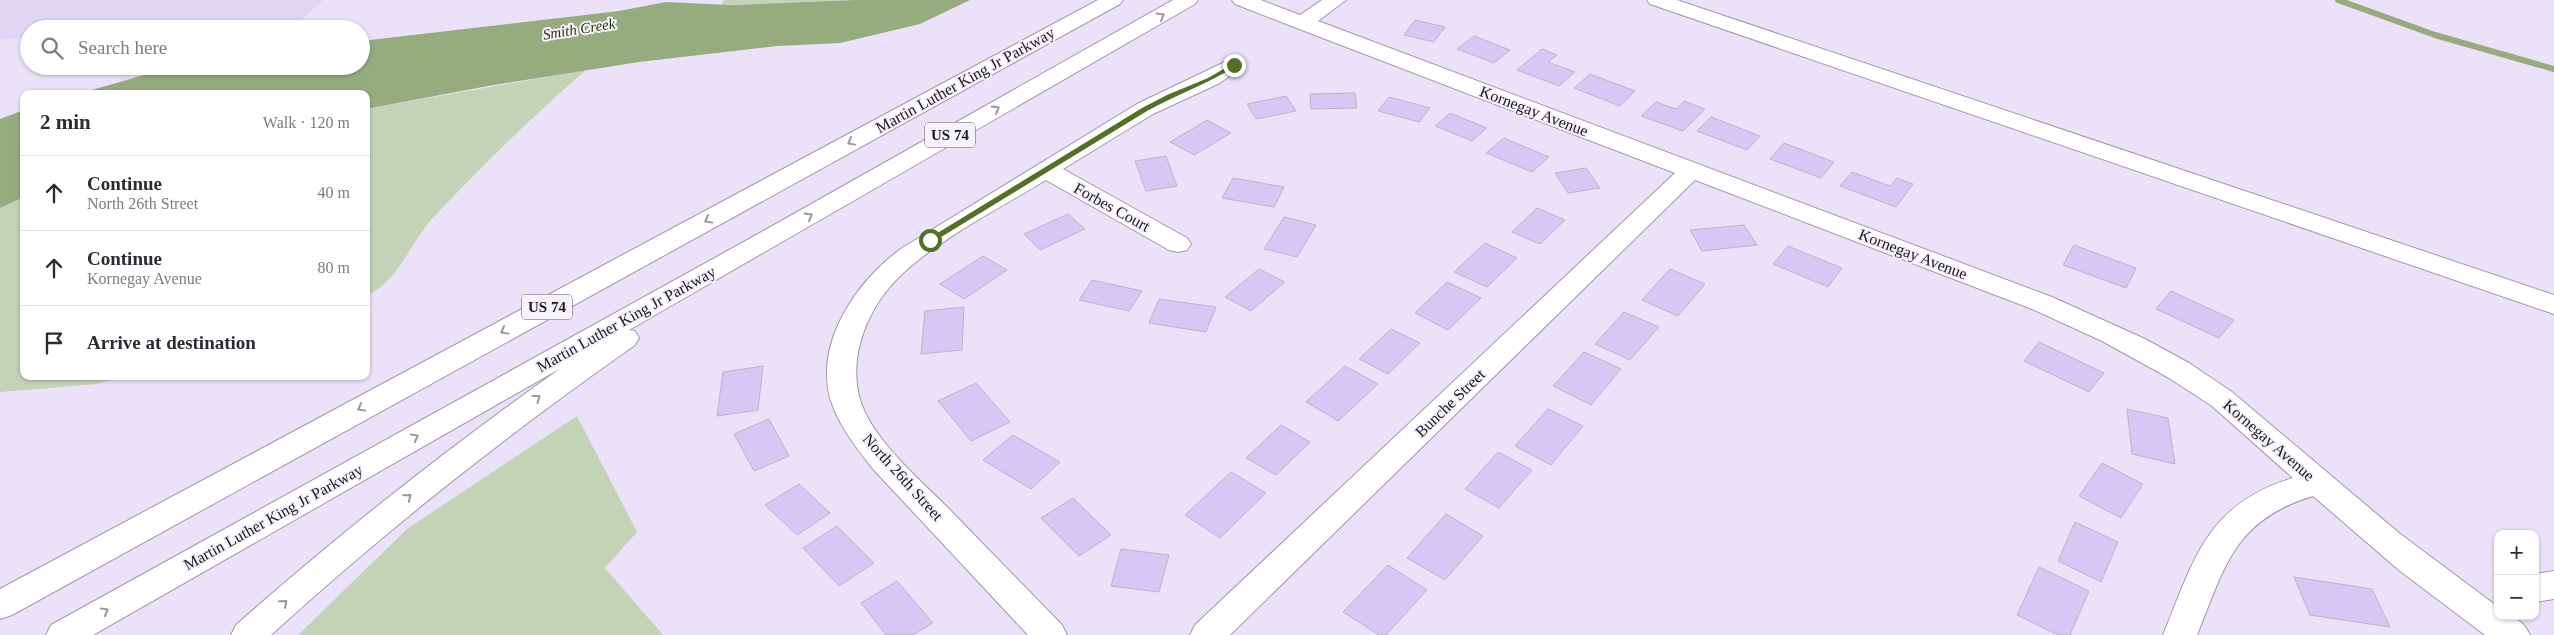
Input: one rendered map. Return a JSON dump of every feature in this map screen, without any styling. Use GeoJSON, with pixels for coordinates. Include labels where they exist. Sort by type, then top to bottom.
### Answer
{"type":"FeatureCollection","features":[{"type":"Feature","properties":{"kind":"main road","name":"Martin Luther King Jr Parkway"},"geometry":{"type":"LineString","coordinates":[[0,604],[1113,0]]}},
{"type":"Feature","properties":{"kind":"main road","name":"Martin Luther King Jr Parkway"},"geometry":{"type":"LineString","coordinates":[[63,635],[767,240],[1188,0]]}},
{"type":"Feature","properties":{"kind":"main road","name":"Kornegay Avenue"},"geometry":{"type":"LineString","coordinates":[[1242,0],[2042,303],[2134,344],[2220,398],[2247,418],[2318,483],[2393,547],[2500,623]]}},
{"type":"Feature","properties":{"kind":"main road"},"geometry":{"type":"LineString","coordinates":[[1302,23],[1336,0]]}},
{"type":"Feature","properties":{"kind":"main road"},"geometry":{"type":"LineString","coordinates":[[1657,0],[1684,4],[2554,306]]}},
{"type":"Feature","properties":{"kind":"main road"},"geometry":{"type":"LineString","coordinates":[[1046,170],[1169,96],[1210,79],[1234,65]]}},
{"type":"Feature","properties":{"kind":"main road","name":"Forbes Court"},"geometry":{"type":"LineString","coordinates":[[1046,170],[1178,244]]}},
{"type":"Feature","properties":{"kind":"main road","name":"North 26th Street"},"geometry":{"type":"LineString","coordinates":[[1046,170],[930,240],[902,260],[881,280],[850,331],[842,369],[842,386],[850,413],[865,437],[884,461],[1050,635]]}},
{"type":"Feature","properties":{"kind":"main road","name":"Bunche Street"},"geometry":{"type":"LineString","coordinates":[[1207,635],[1692,170]]}},
{"type":"Feature","properties":{"kind":"main road"},"geometry":{"type":"LineString","coordinates":[[248,635],[352,543],[448,465],[528,404],[767,240]]}},
{"type":"Feature","properties":{"kind":"main road"},"geometry":{"type":"LineString","coordinates":[[2180,635],[2218,545],[2232,525],[2244,514],[2271,497],[2318,483]]}},
{"type":"Feature","properties":{"kind":"main road"},"geometry":{"type":"LineString","coordinates":[[2539,587],[2554,585]]}},
{"type":"Feature","properties":{"kind":"shaded area"},"geometry":{"type":"Polygon","coordinates":[[[0,0],[323,0],[301,20],[20,20],[20,38],[0,39],[0,0]]]}},
{"type":"Feature","properties":{"kind":"shaded area"},"geometry":{"type":"Polygon","coordinates":[[[724,0],[855,0],[721,5],[724,0]]]}},
{"type":"Feature","properties":{"kind":"shaded area"},"geometry":{"type":"Polygon","coordinates":[[[586,70],[526,124],[469,180],[432,219],[395,272],[377,290],[370,294],[370,108],[586,70]]]}},
{"type":"Feature","properties":{"kind":"shaded area"},"geometry":{"type":"Polygon","coordinates":[[[20,199],[20,380],[111,380],[97,384],[0,392],[0,208],[20,199]]]}},
{"type":"Feature","properties":{"kind":"shaded area"},"geometry":{"type":"Polygon","coordinates":[[[577,416],[637,532],[605,568],[663,635],[298,635],[407,529],[577,416]]]}},
{"type":"Feature","properties":{"kind":"water","name":"Smith Creek"},"geometry":{"type":"Polygon","coordinates":[[[855,0],[970,0],[920,24],[840,43],[777,46],[639,62],[488,86],[370,108],[370,90],[92,90],[144,75],[370,75],[370,40],[619,11],[666,2],[730,5],[855,0]]]}},
{"type":"Feature","properties":{"kind":"water"},"geometry":{"type":"Polygon","coordinates":[[[20,112],[20,199],[0,208],[0,119],[20,112]]]}},
{"type":"Feature","properties":{"kind":"building"},"geometry":{"type":"Polygon","coordinates":[[[1415,20],[1445,27],[1434,42],[1404,35],[1415,20]]]}},
{"type":"Feature","properties":{"kind":"building"},"geometry":{"type":"Polygon","coordinates":[[[1474,36],[1510,50],[1494,63],[1457,49],[1474,36]]]}},
{"type":"Feature","properties":{"kind":"building"},"geometry":{"type":"Polygon","coordinates":[[[1542,49],[1557,55],[1548,62],[1575,72],[1559,86],[1517,70],[1542,49]]]}},
{"type":"Feature","properties":{"kind":"building"},"geometry":{"type":"Polygon","coordinates":[[[1590,74],[1635,91],[1620,106],[1574,88],[1590,74]]]}},
{"type":"Feature","properties":{"kind":"building"},"geometry":{"type":"Polygon","coordinates":[[[1355,93],[1357,108],[1311,109],[1310,94],[1355,93]]]}},
{"type":"Feature","properties":{"kind":"building"},"geometry":{"type":"Polygon","coordinates":[[[1286,96],[1296,111],[1256,119],[1247,104],[1286,96]]]}},
{"type":"Feature","properties":{"kind":"building"},"geometry":{"type":"Polygon","coordinates":[[[1389,97],[1430,108],[1419,122],[1378,111],[1389,97]]]}},
{"type":"Feature","properties":{"kind":"building"},"geometry":{"type":"Polygon","coordinates":[[[1684,101],[1705,109],[1683,131],[1641,116],[1656,102],[1676,109],[1684,101]]]}},
{"type":"Feature","properties":{"kind":"building"},"geometry":{"type":"Polygon","coordinates":[[[1450,113],[1487,128],[1472,141],[1435,126],[1450,113]]]}},
{"type":"Feature","properties":{"kind":"building"},"geometry":{"type":"Polygon","coordinates":[[[1711,117],[1760,136],[1747,150],[1697,131],[1711,117]]]}},
{"type":"Feature","properties":{"kind":"building"},"geometry":{"type":"Polygon","coordinates":[[[1207,120],[1231,133],[1194,155],[1170,142],[1207,120]]]}},
{"type":"Feature","properties":{"kind":"building"},"geometry":{"type":"Polygon","coordinates":[[[1504,138],[1549,157],[1532,172],[1486,153],[1504,138]]]}},
{"type":"Feature","properties":{"kind":"building"},"geometry":{"type":"Polygon","coordinates":[[[1784,143],[1834,162],[1821,178],[1770,159],[1784,143]]]}},
{"type":"Feature","properties":{"kind":"building"},"geometry":{"type":"Polygon","coordinates":[[[1166,156],[1177,186],[1146,191],[1135,161],[1166,156]]]}},
{"type":"Feature","properties":{"kind":"building"},"geometry":{"type":"Polygon","coordinates":[[[1586,168],[1600,188],[1568,193],[1555,173],[1586,168]]]}},
{"type":"Feature","properties":{"kind":"building"},"geometry":{"type":"Polygon","coordinates":[[[1852,172],[1890,186],[1897,178],[1913,184],[1896,207],[1840,186],[1852,172]]]}},
{"type":"Feature","properties":{"kind":"building"},"geometry":{"type":"Polygon","coordinates":[[[1233,178],[1284,187],[1274,207],[1222,198],[1233,178]]]}},
{"type":"Feature","properties":{"kind":"building"},"geometry":{"type":"Polygon","coordinates":[[[1537,208],[1565,220],[1540,244],[1512,232],[1537,208]]]}},
{"type":"Feature","properties":{"kind":"building"},"geometry":{"type":"Polygon","coordinates":[[[1068,214],[1085,229],[1040,250],[1024,234],[1068,214]]]}},
{"type":"Feature","properties":{"kind":"building"},"geometry":{"type":"Polygon","coordinates":[[[1284,217],[1316,225],[1297,257],[1264,249],[1284,217]]]}},
{"type":"Feature","properties":{"kind":"building"},"geometry":{"type":"Polygon","coordinates":[[[1744,225],[1757,245],[1702,251],[1690,230],[1744,225]]]}},
{"type":"Feature","properties":{"kind":"building"},"geometry":{"type":"Polygon","coordinates":[[[1485,243],[1517,258],[1487,287],[1454,272],[1485,243]]]}},
{"type":"Feature","properties":{"kind":"building"},"geometry":{"type":"Polygon","coordinates":[[[2074,245],[2136,268],[2126,288],[2063,265],[2074,245]]]}},
{"type":"Feature","properties":{"kind":"building"},"geometry":{"type":"Polygon","coordinates":[[[1788,246],[1842,268],[1828,287],[1773,264],[1788,246]]]}},
{"type":"Feature","properties":{"kind":"building"},"geometry":{"type":"Polygon","coordinates":[[[983,256],[1007,270],[964,299],[940,284],[983,256]]]}},
{"type":"Feature","properties":{"kind":"building"},"geometry":{"type":"Polygon","coordinates":[[[1259,269],[1285,282],[1251,311],[1225,297],[1259,269]]]}},
{"type":"Feature","properties":{"kind":"building"},"geometry":{"type":"Polygon","coordinates":[[[1670,269],[1705,284],[1678,316],[1642,300],[1670,269]]]}},
{"type":"Feature","properties":{"kind":"building"},"geometry":{"type":"Polygon","coordinates":[[[1092,280],[1142,291],[1129,311],[1079,300],[1092,280]]]}},
{"type":"Feature","properties":{"kind":"building"},"geometry":{"type":"Polygon","coordinates":[[[1447,282],[1481,298],[1448,330],[1415,313],[1447,282]]]}},
{"type":"Feature","properties":{"kind":"building"},"geometry":{"type":"Polygon","coordinates":[[[2171,291],[2234,320],[2219,338],[2156,309],[2171,291]]]}},
{"type":"Feature","properties":{"kind":"building"},"geometry":{"type":"Polygon","coordinates":[[[1159,299],[1216,307],[1206,332],[1149,323],[1159,299]]]}},
{"type":"Feature","properties":{"kind":"building"},"geometry":{"type":"Polygon","coordinates":[[[964,307],[962,350],[921,354],[925,311],[964,307]]]}},
{"type":"Feature","properties":{"kind":"building"},"geometry":{"type":"Polygon","coordinates":[[[1624,312],[1659,327],[1630,360],[1595,344],[1624,312]]]}},
{"type":"Feature","properties":{"kind":"building"},"geometry":{"type":"Polygon","coordinates":[[[1391,329],[1420,343],[1388,374],[1359,359],[1391,329]]]}},
{"type":"Feature","properties":{"kind":"building"},"geometry":{"type":"Polygon","coordinates":[[[2039,342],[2104,373],[2089,392],[2024,361],[2039,342]]]}},
{"type":"Feature","properties":{"kind":"building"},"geometry":{"type":"Polygon","coordinates":[[[1584,352],[1621,369],[1591,405],[1553,386],[1584,352]]]}},
{"type":"Feature","properties":{"kind":"building"},"geometry":{"type":"Polygon","coordinates":[[[763,366],[758,410],[717,416],[723,372],[763,366]]]}},
{"type":"Feature","properties":{"kind":"building"},"geometry":{"type":"Polygon","coordinates":[[[1345,366],[1378,384],[1338,421],[1306,402],[1345,366]]]}},
{"type":"Feature","properties":{"kind":"building"},"geometry":{"type":"Polygon","coordinates":[[[976,383],[1010,422],[971,441],[938,401],[976,383]]]}},
{"type":"Feature","properties":{"kind":"building"},"geometry":{"type":"Polygon","coordinates":[[[1548,409],[1583,426],[1551,465],[1515,446],[1548,409]]]}},
{"type":"Feature","properties":{"kind":"building"},"geometry":{"type":"Polygon","coordinates":[[[2127,409],[2168,418],[2175,464],[2132,454],[2127,409]]]}},
{"type":"Feature","properties":{"kind":"building"},"geometry":{"type":"Polygon","coordinates":[[[769,419],[789,456],[754,471],[734,434],[769,419]]]}},
{"type":"Feature","properties":{"kind":"building"},"geometry":{"type":"Polygon","coordinates":[[[1281,425],[1310,442],[1276,475],[1246,458],[1281,425]]]}},
{"type":"Feature","properties":{"kind":"building"},"geometry":{"type":"Polygon","coordinates":[[[1013,435],[1060,462],[1031,489],[983,460],[1013,435]]]}},
{"type":"Feature","properties":{"kind":"building"},"geometry":{"type":"Polygon","coordinates":[[[1498,452],[1532,470],[1499,508],[1465,489],[1498,452]]]}},
{"type":"Feature","properties":{"kind":"building"},"geometry":{"type":"Polygon","coordinates":[[[2102,463],[2143,484],[2121,518],[2079,496],[2102,463]]]}},
{"type":"Feature","properties":{"kind":"building"},"geometry":{"type":"Polygon","coordinates":[[[1231,472],[1266,493],[1220,538],[1185,515],[1231,472]]]}},
{"type":"Feature","properties":{"kind":"building"},"geometry":{"type":"Polygon","coordinates":[[[799,484],[830,513],[797,535],[765,505],[799,484]]]}},
{"type":"Feature","properties":{"kind":"building"},"geometry":{"type":"Polygon","coordinates":[[[1073,498],[1111,535],[1079,556],[1041,518],[1073,498]]]}},
{"type":"Feature","properties":{"kind":"building"},"geometry":{"type":"Polygon","coordinates":[[[1446,514],[1483,536],[1445,580],[1407,558],[1446,514]]]}},
{"type":"Feature","properties":{"kind":"building"},"geometry":{"type":"Polygon","coordinates":[[[2075,522],[2118,542],[2101,582],[2058,561],[2075,522]]]}},
{"type":"Feature","properties":{"kind":"building"},"geometry":{"type":"Polygon","coordinates":[[[837,526],[874,563],[839,586],[803,548],[837,526]]]}},
{"type":"Feature","properties":{"kind":"building"},"geometry":{"type":"Polygon","coordinates":[[[1121,549],[1169,555],[1159,592],[1111,586],[1121,549]]]}},
{"type":"Feature","properties":{"kind":"building"},"geometry":{"type":"Polygon","coordinates":[[[1388,565],[1427,590],[1386,635],[1379,635],[1343,612],[1388,565]]]}},
{"type":"Feature","properties":{"kind":"building"},"geometry":{"type":"Polygon","coordinates":[[[2039,567],[2089,591],[2070,635],[2058,635],[2017,615],[2039,567]]]}},
{"type":"Feature","properties":{"kind":"building"},"geometry":{"type":"Polygon","coordinates":[[[2294,577],[2372,589],[2390,627],[2310,615],[2294,577]]]}},
{"type":"Feature","properties":{"kind":"building"},"geometry":{"type":"Polygon","coordinates":[[[897,581],[933,623],[913,635],[886,635],[861,603],[897,581]]]}},
{"type":"Feature","properties":{"kind":"waterway"},"geometry":{"type":"LineString","coordinates":[[2338,0],[2435,35],[2554,69]]}},
{"type":"Feature","properties":{"kind":"route"},"geometry":{"type":"LineString","coordinates":[[930,240],[1169,96],[1210,79],[1234,65]]}}]}
